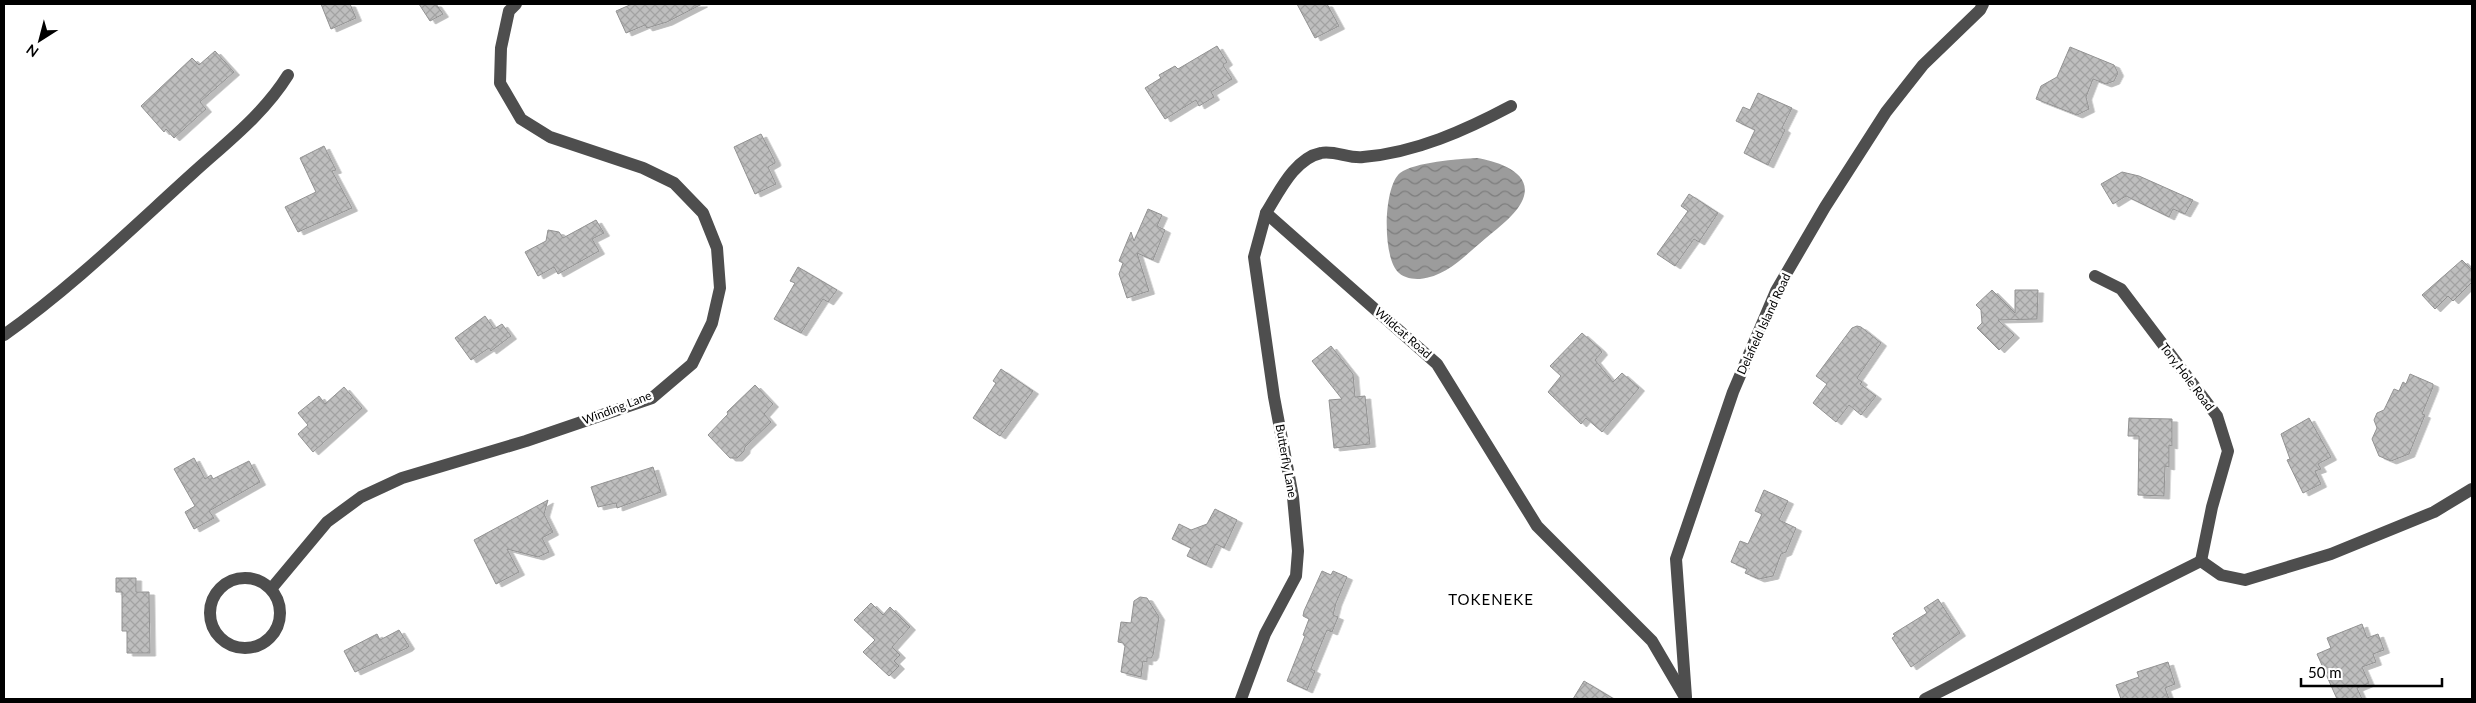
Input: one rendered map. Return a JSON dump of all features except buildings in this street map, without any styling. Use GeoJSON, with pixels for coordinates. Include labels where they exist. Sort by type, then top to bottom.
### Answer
{"type":"FeatureCollection","features":[{"type":"Feature","properties":{"kind":"street","name":"Winding Lane"},"geometry":{"type":"LineString","coordinates":[[271,589],[327,522],[361,497],[402,478],[526,441],[652,398],[692,364],[712,323],[720,288],[717,248],[702,213],[674,183],[643,168],[550,137],[521,118],[500,83],[501,48],[509,12],[516,4]]}},
{"type":"Feature","properties":{"kind":"street","name":"Delafield Island Road"},"geometry":{"type":"LineString","coordinates":[[1686,699],[1676,559],[1733,392],[1760,327],[1781,282],[1886,112],[1923,65],[1980,10],[1983,4]]}},
{"type":"Feature","properties":{"kind":"street"},"geometry":{"type":"LineString","coordinates":[[4,334],[48,304],[222,148],[274,97],[288,75]]}},
{"type":"Feature","properties":{"kind":"street"},"geometry":{"type":"LineString","coordinates":[[1266,213],[1296,167],[1322,152],[1362,158],[1420,145],[1475,126],[1511,106]]}},
{"type":"Feature","properties":{"kind":"street","name":"Wildcat Road"},"geometry":{"type":"LineString","coordinates":[[1266,213],[1438,364],[1536,526],[1652,641],[1686,699]]}},
{"type":"Feature","properties":{"kind":"street","name":"Butterfly Lane"},"geometry":{"type":"LineString","coordinates":[[1241,699],[1266,634],[1296,576],[1298,552],[1293,497],[1274,397],[1254,257],[1266,213]]}},
{"type":"Feature","properties":{"kind":"street","name":"Tory Hole Road"},"geometry":{"type":"LineString","coordinates":[[2095,276],[2121,289],[2217,416],[2228,451],[2212,506],[2201,561]]}},
{"type":"Feature","properties":{"kind":"street"},"geometry":{"type":"LineString","coordinates":[[1925,699],[2201,561],[2221,575],[2245,580],[2331,554],[2434,512],[2472,489]]}},
{"type":"Feature","properties":{"kind":"street"},"geometry":{"type":"LineString","coordinates":[[246,577],[260,580],[271,589],[279,601],[281,614],[278,628],[270,639],[258,646],[244,649],[231,646],[219,638],[212,626],[210,612],[213,598],[221,587],[233,580],[246,577]]}},
{"type":"Feature","properties":{"kind":"water"},"geometry":{"type":"Polygon","coordinates":[[[1477,158],[1502,165],[1517,174],[1522,180],[1525,187],[1524,196],[1518,208],[1463,258],[1448,269],[1439,274],[1420,279],[1401,275],[1393,265],[1387,239],[1388,207],[1394,181],[1400,173],[1416,166],[1477,158]]]}},
{"type":"Feature","properties":{"kind":"district","name":"TOKENEKE"},"geometry":{"type":"Point","coordinates":[1491,600]}}]}
